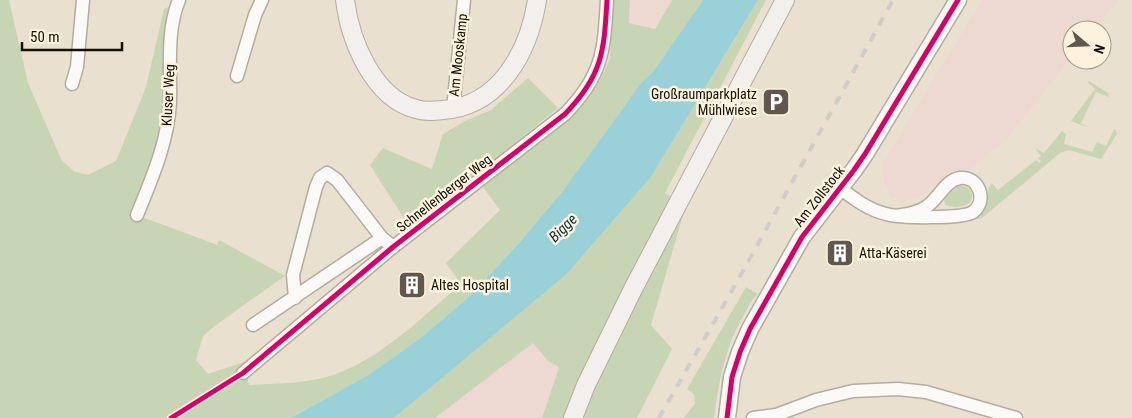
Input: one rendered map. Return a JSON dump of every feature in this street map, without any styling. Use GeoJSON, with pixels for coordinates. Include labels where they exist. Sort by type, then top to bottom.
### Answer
{"type":"FeatureCollection","features":[{"type":"Feature","properties":{"kind":"main road"},"geometry":{"type":"LineString","coordinates":[[345,0],[350,28],[363,61],[381,87],[400,103],[417,110],[430,111],[452,109],[475,102],[498,86],[517,62],[530,28],[537,0]]}},
{"type":"Feature","properties":{"kind":"main road"},"geometry":{"type":"LineString","coordinates":[[573,418],[586,385],[634,287],[785,0]]}},
{"type":"Feature","properties":{"kind":"street"},"geometry":{"type":"LineString","coordinates":[[72,84],[77,67],[82,0]]}},
{"type":"Feature","properties":{"kind":"street","name":"Kluser Weg"},"geometry":{"type":"LineString","coordinates":[[137,215],[158,164],[167,130],[173,22],[179,0]]}},
{"type":"Feature","properties":{"kind":"street"},"geometry":{"type":"LineString","coordinates":[[237,76],[255,15],[262,0]]}},
{"type":"Feature","properties":{"kind":"street","name":"Am Mooskamp"},"geometry":{"type":"LineString","coordinates":[[452,109],[464,0]]}},
{"type":"Feature","properties":{"kind":"street","name":"Schnellenberger Weg"},"geometry":{"type":"LineString","coordinates":[[243,373],[393,247],[575,104],[592,80],[602,56],[607,0]]}},
{"type":"Feature","properties":{"kind":"street","name":"Am Zollstock"},"geometry":{"type":"LineString","coordinates":[[727,418],[732,377],[750,329],[802,237],[865,154],[958,0]]}},
{"type":"Feature","properties":{"kind":"street","name":"Schnellenberger Weg"},"geometry":{"type":"LineString","coordinates":[[295,298],[294,275],[320,178],[327,173],[338,180],[382,238],[393,247]]}},
{"type":"Feature","properties":{"kind":"street"},"geometry":{"type":"LineString","coordinates":[[840,188],[874,209],[885,214],[897,216],[966,215],[974,211],[980,201],[979,188],[975,183],[964,178],[956,179],[946,186],[926,207],[917,212],[897,216]]}},
{"type":"Feature","properties":{"kind":"street"},"geometry":{"type":"LineString","coordinates":[[946,186],[936,208],[943,214],[952,216]]}},
{"type":"Feature","properties":{"kind":"street","name":"Schnellenberger Weg"},"geometry":{"type":"LineString","coordinates":[[253,325],[382,238]]}},
{"type":"Feature","properties":{"kind":"street"},"geometry":{"type":"LineString","coordinates":[[753,418],[776,415],[816,400],[853,391],[898,389],[926,392],[1016,418]]}},
{"type":"Feature","properties":{"kind":"shaded area"},"geometry":{"type":"Polygon","coordinates":[[[630,0],[672,0],[655,29],[629,23],[630,0]]]}},
{"type":"Feature","properties":{"kind":"shaded area"},"geometry":{"type":"Polygon","coordinates":[[[982,0],[1119,0],[1102,20],[1062,20],[1062,70],[1006,140],[968,171],[952,172],[927,192],[905,202],[890,197],[884,182],[882,164],[982,0]]]}},
{"type":"Feature","properties":{"kind":"shaded area"},"geometry":{"type":"Polygon","coordinates":[[[533,342],[548,361],[559,367],[542,418],[435,418],[533,342]]]}},
{"type":"Feature","properties":{"kind":"green space"},"geometry":{"type":"Polygon","coordinates":[[[0,0],[9,0],[28,83],[62,161],[74,171],[88,175],[116,161],[146,87],[164,9],[178,3],[170,101],[137,215],[217,245],[219,240],[285,276],[203,336],[196,360],[208,374],[244,362],[249,385],[302,382],[333,375],[368,359],[401,336],[461,284],[446,263],[500,210],[483,187],[571,117],[600,80],[610,59],[613,0],[630,0],[629,23],[655,29],[672,0],[703,0],[652,73],[643,82],[562,192],[520,242],[471,295],[422,337],[370,374],[291,418],[0,418],[0,0]]]}},
{"type":"Feature","properties":{"kind":"green space"},"geometry":{"type":"Polygon","coordinates":[[[758,0],[766,0],[665,193],[686,205],[651,325],[672,349],[637,418],[542,418],[559,367],[548,361],[533,343],[435,418],[394,418],[566,275],[651,177],[758,0]]]}},
{"type":"Feature","properties":{"kind":"green space"},"geometry":{"type":"Polygon","coordinates":[[[528,78],[558,108],[410,228],[370,165],[383,148],[432,169],[443,134],[465,121],[491,110],[528,78]]]}},
{"type":"Feature","properties":{"kind":"green space"},"geometry":{"type":"Polygon","coordinates":[[[1089,81],[1108,93],[1109,97],[1096,92],[1081,123],[1090,128],[1071,121],[1095,89],[1088,83],[1089,81]]]}},
{"type":"Feature","properties":{"kind":"green space"},"geometry":{"type":"Polygon","coordinates":[[[1115,128],[1117,134],[1101,159],[1069,150],[1060,153],[982,218],[964,221],[983,210],[992,183],[998,190],[1036,160],[1039,163],[1041,161],[1038,158],[1041,156],[1035,148],[1044,153],[1062,131],[1066,134],[1064,144],[1092,152],[1097,142],[1106,146],[1115,128]]]}},
{"type":"Feature","properties":{"kind":"green space"},"geometry":{"type":"Polygon","coordinates":[[[959,186],[970,190],[972,195],[971,201],[959,207],[946,205],[944,201],[947,196],[959,186]]]}},
{"type":"Feature","properties":{"kind":"green space"},"geometry":{"type":"Polygon","coordinates":[[[746,287],[758,294],[732,338],[721,377],[714,418],[684,418],[695,403],[694,394],[687,389],[746,287]]]}},
{"type":"Feature","properties":{"kind":"water","name":"Bigge"},"geometry":{"type":"Polygon","coordinates":[[[703,0],[758,0],[651,177],[566,275],[394,418],[291,418],[370,374],[422,337],[471,295],[520,242],[562,192],[643,81],[652,73],[703,0]]]}},
{"type":"Feature","properties":{"kind":"railway"},"geometry":{"type":"LineString","coordinates":[[659,418],[738,280],[893,0]]}},
{"type":"Feature","properties":{"kind":"cycle path"},"geometry":{"type":"LineString","coordinates":[[171,418],[243,373],[393,247],[565,114],[587,87],[599,61],[605,34],[607,0]]}},
{"type":"Feature","properties":{"kind":"cycle path"},"geometry":{"type":"LineString","coordinates":[[727,418],[732,377],[750,329],[802,237],[865,154],[958,0]]}},
{"type":"Feature","properties":{"kind":"place","name":"Großraumparkplatz Mühlwiese"},"geometry":{"type":"Point","coordinates":[776,102]}},
{"type":"Feature","properties":{"kind":"place","name":"Atta-Käserei"},"geometry":{"type":"Point","coordinates":[840,253]}},
{"type":"Feature","properties":{"kind":"place","name":"Altes Hospital"},"geometry":{"type":"Point","coordinates":[412,285]}}]}
